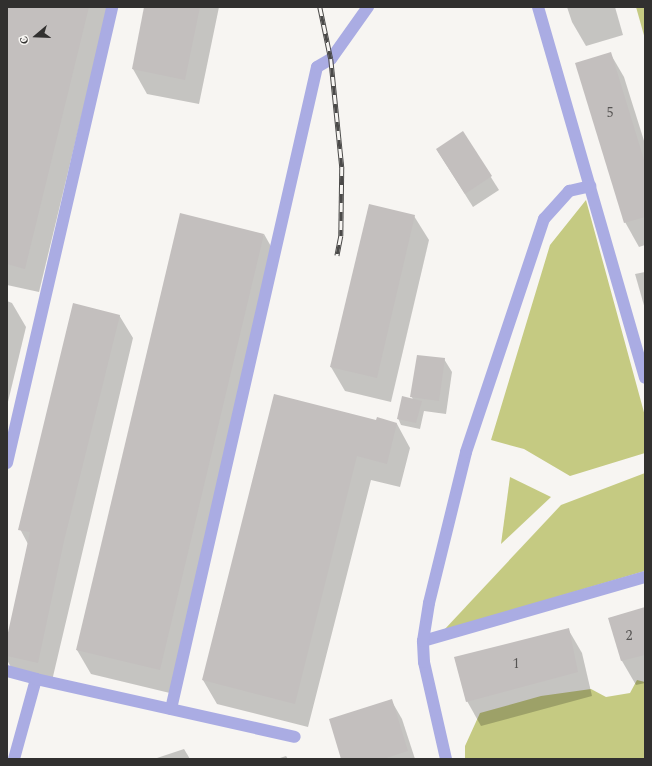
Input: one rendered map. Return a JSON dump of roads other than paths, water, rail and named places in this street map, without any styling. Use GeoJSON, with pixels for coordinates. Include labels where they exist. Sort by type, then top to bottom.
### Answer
{"type":"FeatureCollection","features":[{"type":"Feature","properties":{"kind":"lane"},"geometry":{"type":"LineString","coordinates":[[7,463],[112,7]]}},
{"type":"Feature","properties":{"kind":"lane"},"geometry":{"type":"LineString","coordinates":[[171,709],[318,67],[331,59],[368,7]]}},
{"type":"Feature","properties":{"kind":"lane"},"geometry":{"type":"LineString","coordinates":[[538,7],[645,378]]}},
{"type":"Feature","properties":{"kind":"lane"},"geometry":{"type":"LineString","coordinates":[[446,759],[424,662],[423,640],[428,603],[466,452],[544,219],[569,191],[590,186]]}},
{"type":"Feature","properties":{"kind":"lane"},"geometry":{"type":"LineString","coordinates":[[423,640],[645,577]]}},
{"type":"Feature","properties":{"kind":"lane"},"geometry":{"type":"LineString","coordinates":[[7,671],[36,679],[295,737]]}},
{"type":"Feature","properties":{"kind":"lane"},"geometry":{"type":"LineString","coordinates":[[14,759],[36,679]]}},
{"type":"Feature","properties":{"kind":"railway"},"geometry":{"type":"LineString","coordinates":[[320,7],[331,59],[342,167],[341,236],[337,256]]}}]}
